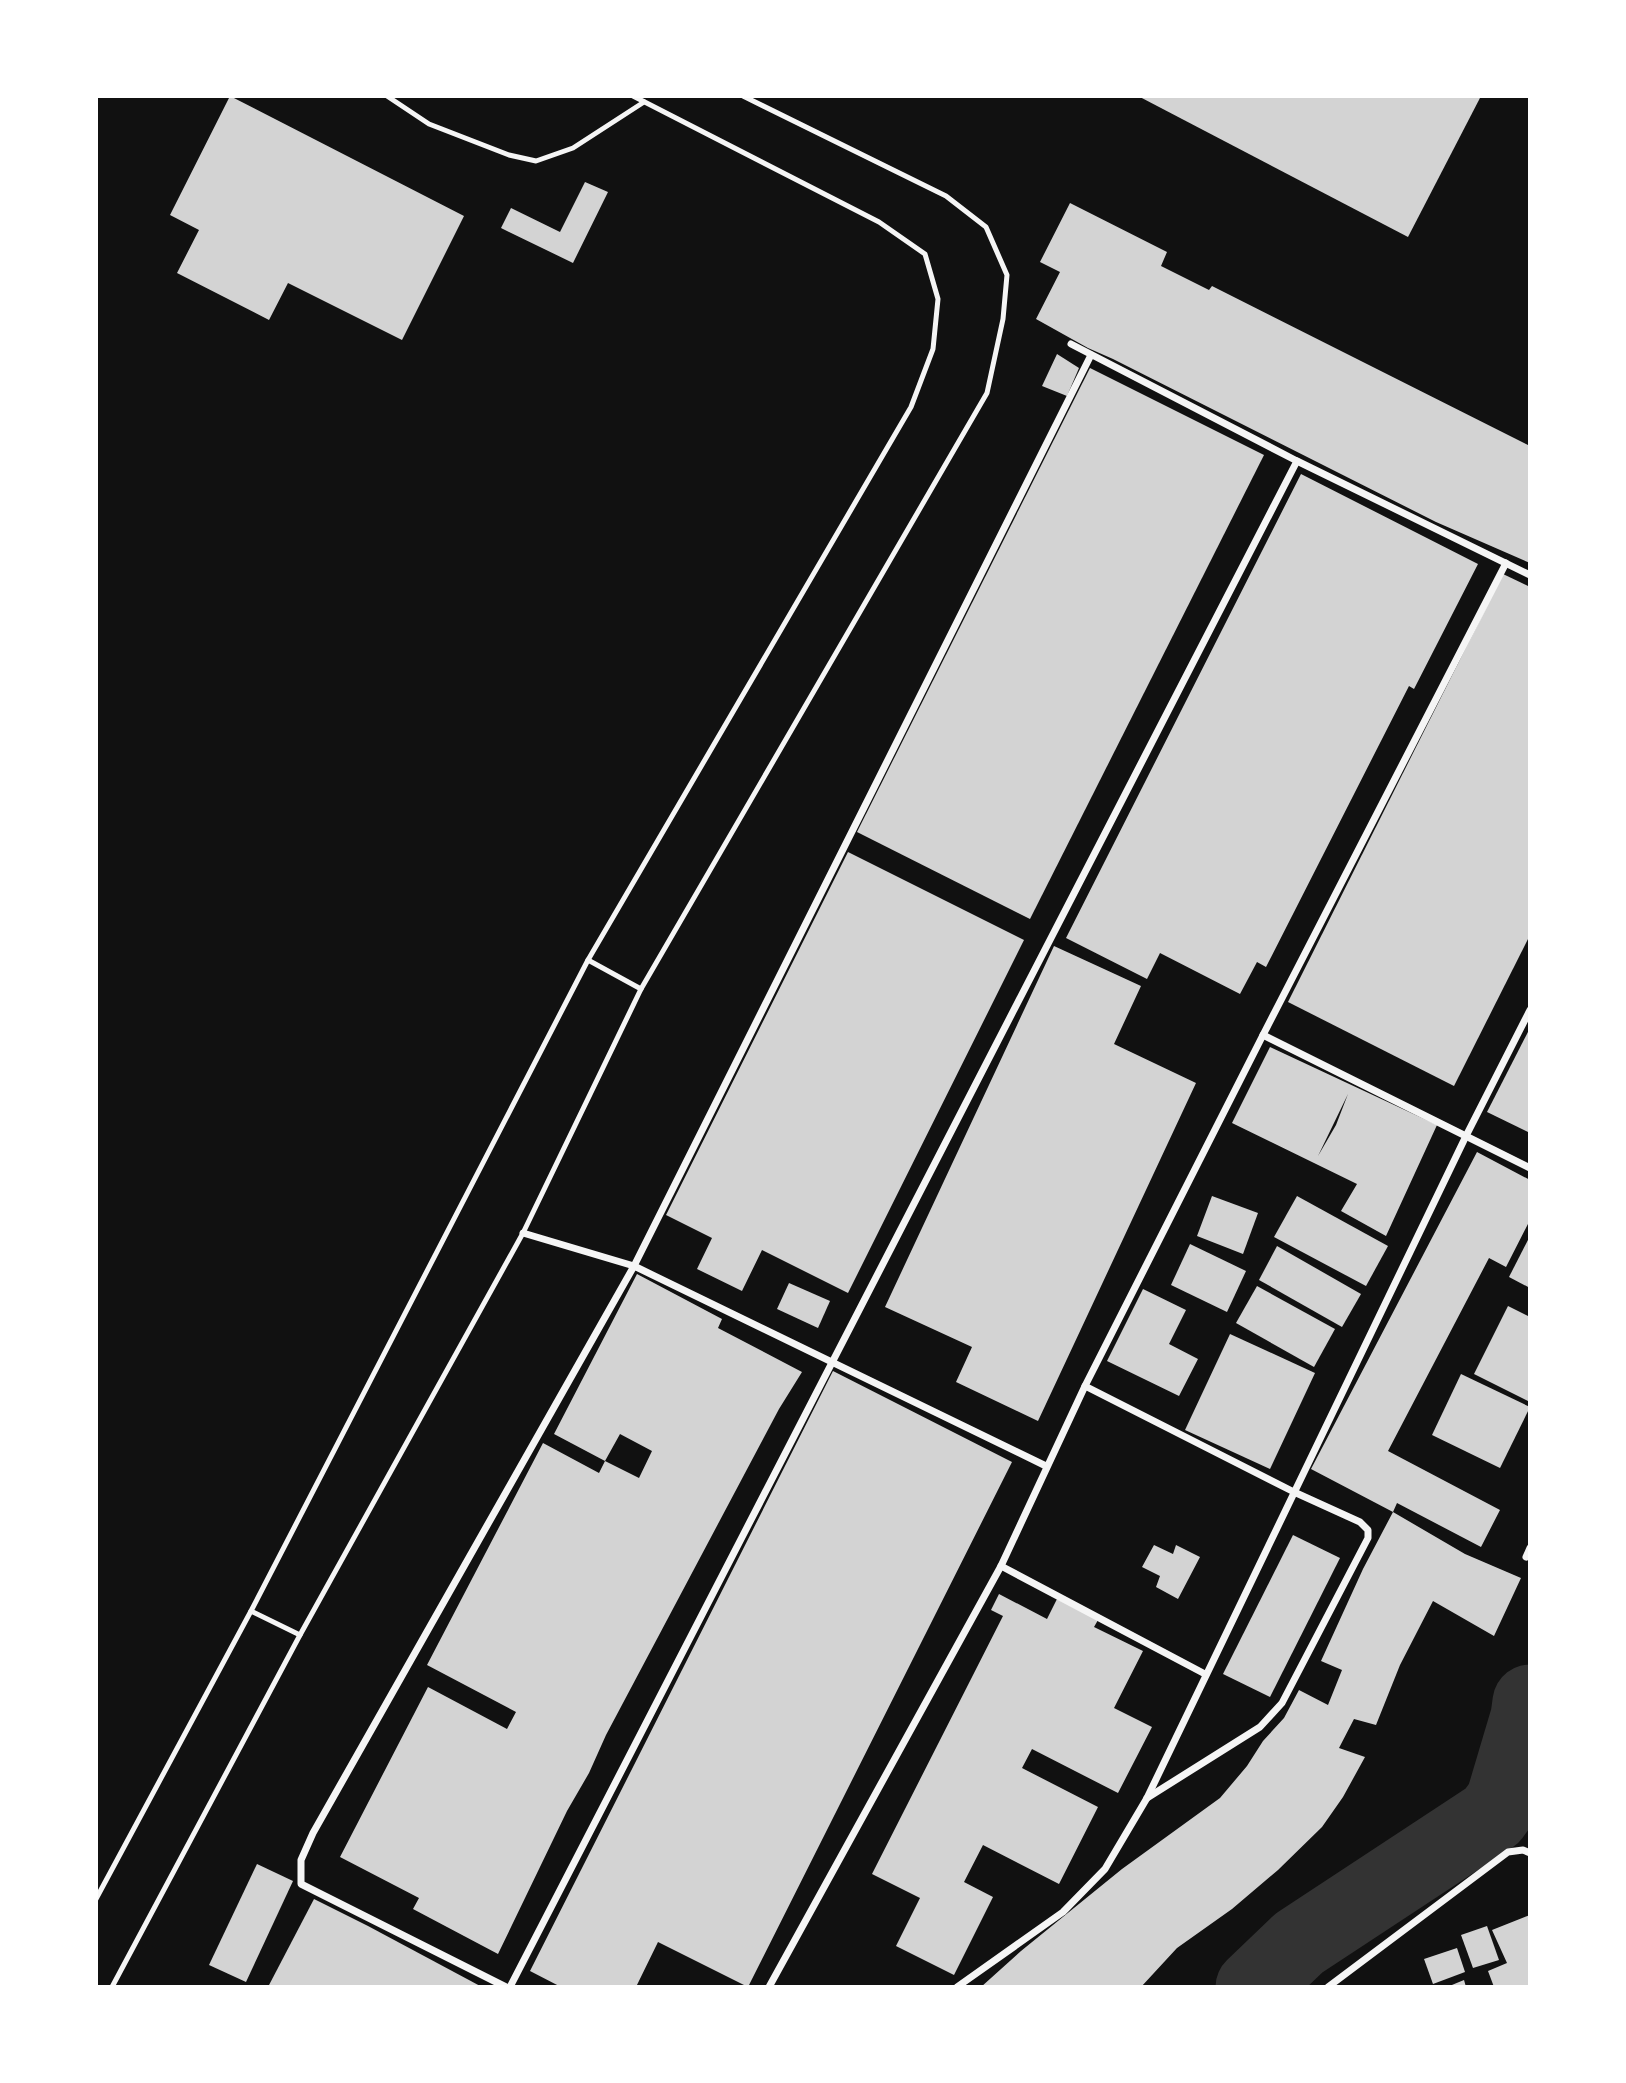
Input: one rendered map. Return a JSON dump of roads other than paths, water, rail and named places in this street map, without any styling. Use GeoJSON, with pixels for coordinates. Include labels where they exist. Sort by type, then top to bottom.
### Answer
{"type":"FeatureCollection","features":[{"type":"Feature","properties":{"kind":"street"},"geometry":{"type":"LineString","coordinates":[[1071,344],[1297,461],[1530,575]]}},
{"type":"Feature","properties":{"kind":"street"},"geometry":{"type":"LineString","coordinates":[[1091,355],[634,1266],[313,1833],[301,1860],[301,1884],[508,1987],[1297,461]]}},
{"type":"Feature","properties":{"kind":"street"},"geometry":{"type":"LineString","coordinates":[[769,1987],[1001,1566],[1086,1386],[1506,563]]}},
{"type":"Feature","properties":{"kind":"street"},"geometry":{"type":"LineString","coordinates":[[957,1987],[1063,1912],[1105,1869],[1147,1798],[1466,1136],[1530,1010]]}},
{"type":"Feature","properties":{"kind":"street"},"geometry":{"type":"LineString","coordinates":[[1263,1035],[1530,1168]]}},
{"type":"Feature","properties":{"kind":"street"},"geometry":{"type":"LineString","coordinates":[[523,1233],[634,1266],[1046,1466]]}},
{"type":"Feature","properties":{"kind":"street"},"geometry":{"type":"LineString","coordinates":[[1086,1386],[1294,1492],[1360,1522],[1368,1530],[1368,1538],[1282,1703],[1272,1717],[1147,1798]]}},
{"type":"Feature","properties":{"kind":"street"},"geometry":{"type":"LineString","coordinates":[[1526,1557],[1530,1548]]}},
{"type":"Feature","properties":{"kind":"street"},"geometry":{"type":"LineString","coordinates":[[1001,1566],[1205,1674]]}},
{"type":"Feature","properties":{"kind":"street"},"geometry":{"type":"LineString","coordinates":[[1328,1987],[1508,1852],[1523,1850],[1530,1853]]}},
{"type":"Feature","properties":{"kind":"lane"},"geometry":{"type":"LineString","coordinates":[[387,96],[429,124],[509,155],[536,161],[573,148],[644,102]]}},
{"type":"Feature","properties":{"kind":"lane"},"geometry":{"type":"LineString","coordinates":[[96,1899],[251,1611],[588,960],[911,407],[933,349],[937,299],[925,254],[879,222],[633,96]]}},
{"type":"Feature","properties":{"kind":"lane"},"geometry":{"type":"LineString","coordinates":[[112,1987],[300,1634],[523,1233],[640,989],[987,393],[1003,319],[1007,275],[986,227],[946,196],[743,96]]}},
{"type":"Feature","properties":{"kind":"lane"},"geometry":{"type":"LineString","coordinates":[[588,960],[640,989]]}},
{"type":"Feature","properties":{"kind":"lane"},"geometry":{"type":"LineString","coordinates":[[251,1611],[300,1634]]}},
{"type":"Feature","properties":{"kind":"waterway"},"geometry":{"type":"LineString","coordinates":[[1253,1987],[1299,1943],[1492,1816],[1503,1801],[1530,1702]]}}]}
